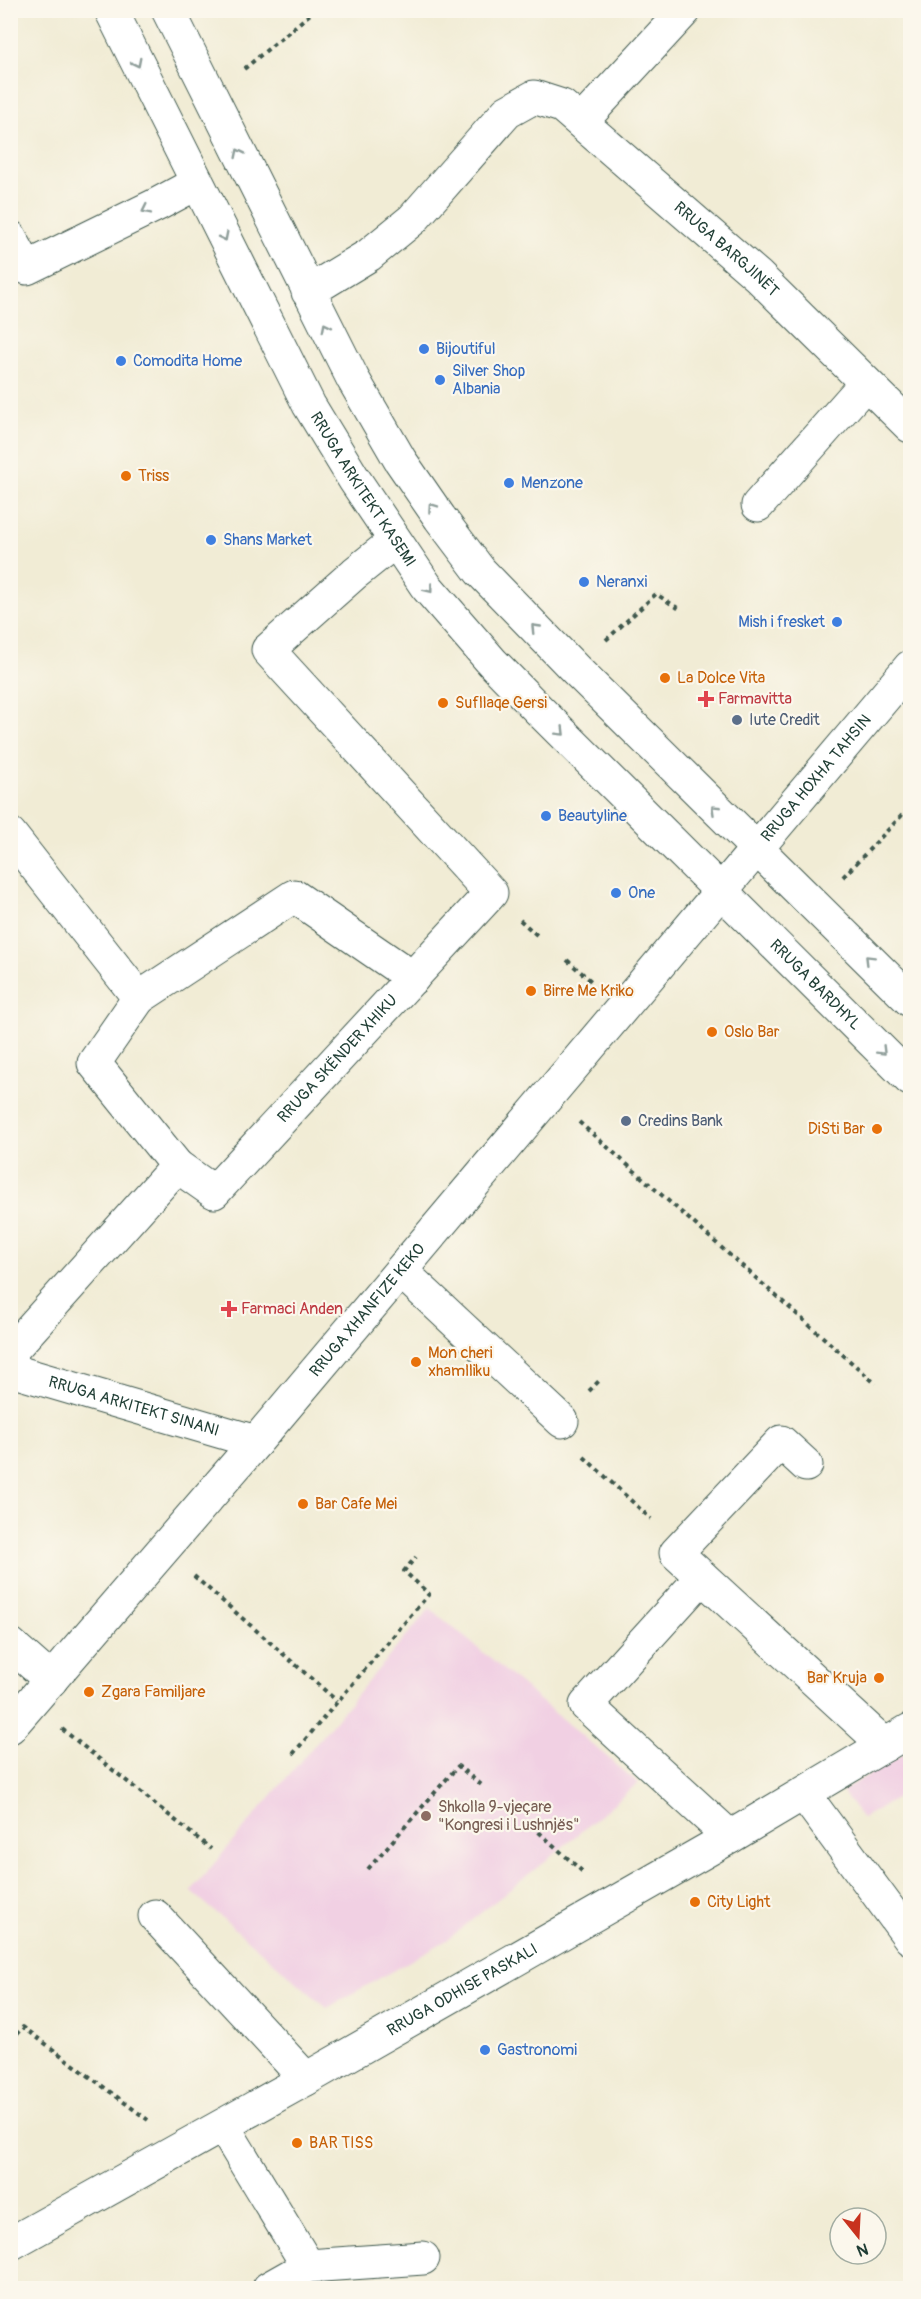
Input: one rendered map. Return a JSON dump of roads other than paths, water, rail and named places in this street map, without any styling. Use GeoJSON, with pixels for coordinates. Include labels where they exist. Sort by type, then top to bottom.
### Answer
{"type":"FeatureCollection","features":[{"type":"Feature","properties":{"kind":"street","name":"RRUGA ARKITEKT KASEMI"},"geometry":{"type":"LineString","coordinates":[[111,10],[309,405],[354,479],[426,586],[492,662],[722,891]]}},
{"type":"Feature","properties":{"kind":"street"},"geometry":{"type":"LineString","coordinates":[[168,10],[353,379],[400,460],[440,518],[480,571],[576,670],[910,1000]]}},
{"type":"Feature","properties":{"kind":"street"},"geometry":{"type":"LineString","coordinates":[[580,122],[685,10]]}},
{"type":"Feature","properties":{"kind":"street","name":"RRUGA BARGJINËT"},"geometry":{"type":"LineString","coordinates":[[308,292],[369,255],[413,219],[507,112],[534,97],[562,106],[758,276],[910,426]]}},
{"type":"Feature","properties":{"kind":"street"},"geometry":{"type":"LineString","coordinates":[[10,237],[27,268],[197,183]]}},
{"type":"Feature","properties":{"kind":"street"},"geometry":{"type":"LineString","coordinates":[[758,505],[866,383]]}},
{"type":"Feature","properties":{"kind":"street","name":"RRUGA SKËNDER XHIKU"},"geometry":{"type":"LineString","coordinates":[[139,998],[94,1063],[177,1166],[214,1192],[490,893],[268,650],[395,541]]}},
{"type":"Feature","properties":{"kind":"street","name":"RRUGA HOXHA TAHSIN"},"geometry":{"type":"LineString","coordinates":[[722,891],[910,667]]}},
{"type":"Feature","properties":{"kind":"street"},"geometry":{"type":"LineString","coordinates":[[10,834],[139,998],[294,896],[413,978]]}},
{"type":"Feature","properties":{"kind":"street","name":"RRUGA BARDHYL"},"geometry":{"type":"LineString","coordinates":[[722,891],[910,1079]]}},
{"type":"Feature","properties":{"kind":"street","name":"RRUGA XHANFIZE KEKO"},"geometry":{"type":"LineString","coordinates":[[21,1716],[722,891]]}},
{"type":"Feature","properties":{"kind":"street"},"geometry":{"type":"LineString","coordinates":[[10,1352],[177,1166]]}},
{"type":"Feature","properties":{"kind":"street"},"geometry":{"type":"LineString","coordinates":[[401,1271],[562,1421]]}},
{"type":"Feature","properties":{"kind":"street","name":"RRUGA ARKITEKT SINANI"},"geometry":{"type":"LineString","coordinates":[[10,1370],[256,1442]]}},
{"type":"Feature","properties":{"kind":"street"},"geometry":{"type":"LineString","coordinates":[[806,1465],[781,1442],[676,1553],[702,1577],[898,1737]]}},
{"type":"Feature","properties":{"kind":"street"},"geometry":{"type":"LineString","coordinates":[[702,1577],[586,1705],[730,1837]]}},
{"type":"Feature","properties":{"kind":"street"},"geometry":{"type":"LineString","coordinates":[[10,1644],[51,1680]]}},
{"type":"Feature","properties":{"kind":"street","name":"RRUGA ODHISE PASKALI"},"geometry":{"type":"LineString","coordinates":[[10,2244],[223,2126],[730,1837],[898,1737]]}},
{"type":"Feature","properties":{"kind":"street"},"geometry":{"type":"LineString","coordinates":[[804,1794],[910,1938]]}},
{"type":"Feature","properties":{"kind":"street"},"geometry":{"type":"LineString","coordinates":[[155,1916],[306,2079]]}},
{"type":"Feature","properties":{"kind":"street"},"geometry":{"type":"LineString","coordinates":[[223,2126],[308,2266]]}},
{"type":"Feature","properties":{"kind":"street"},"geometry":{"type":"LineString","coordinates":[[269,2289],[308,2266],[423,2258]]}},
{"type":"Feature","properties":{"kind":"place","name":"Bijoutiful"},"geometry":{"type":"Point","coordinates":[424,349]}},
{"type":"Feature","properties":{"kind":"place","name":"Comodita Home"},"geometry":{"type":"Point","coordinates":[121,361]}},
{"type":"Feature","properties":{"kind":"place","name":"Silver Shop Albania"},"geometry":{"type":"Point","coordinates":[440,380]}},
{"type":"Feature","properties":{"kind":"place","name":"Triss"},"geometry":{"type":"Point","coordinates":[126,476]}},
{"type":"Feature","properties":{"kind":"place","name":"Menzone"},"geometry":{"type":"Point","coordinates":[509,483]}},
{"type":"Feature","properties":{"kind":"place","name":"Shans Market"},"geometry":{"type":"Point","coordinates":[211,540]}},
{"type":"Feature","properties":{"kind":"place","name":"Neranxi"},"geometry":{"type":"Point","coordinates":[584,582]}},
{"type":"Feature","properties":{"kind":"place","name":"Mish i fresket"},"geometry":{"type":"Point","coordinates":[837,622]}},
{"type":"Feature","properties":{"kind":"place","name":"La Dolce Vita"},"geometry":{"type":"Point","coordinates":[665,678]}},
{"type":"Feature","properties":{"kind":"place","name":"Farmavitta"},"geometry":{"type":"Point","coordinates":[706,699]}},
{"type":"Feature","properties":{"kind":"place","name":"Sufllaqe Gersi"},"geometry":{"type":"Point","coordinates":[443,703]}},
{"type":"Feature","properties":{"kind":"place","name":"Iute Credit"},"geometry":{"type":"Point","coordinates":[737,720]}},
{"type":"Feature","properties":{"kind":"place","name":"Beautyline"},"geometry":{"type":"Point","coordinates":[546,816]}},
{"type":"Feature","properties":{"kind":"place","name":"One"},"geometry":{"type":"Point","coordinates":[616,893]}},
{"type":"Feature","properties":{"kind":"place","name":"Birre Me Kriko"},"geometry":{"type":"Point","coordinates":[531,991]}},
{"type":"Feature","properties":{"kind":"place","name":"Oslo Bar"},"geometry":{"type":"Point","coordinates":[712,1032]}},
{"type":"Feature","properties":{"kind":"place","name":"Credins Bank"},"geometry":{"type":"Point","coordinates":[626,1121]}},
{"type":"Feature","properties":{"kind":"place","name":"DiSti Bar"},"geometry":{"type":"Point","coordinates":[877,1129]}},
{"type":"Feature","properties":{"kind":"place","name":"Farmaci Anden"},"geometry":{"type":"Point","coordinates":[229,1309]}},
{"type":"Feature","properties":{"kind":"place","name":"Mon cheri xhamlliku"},"geometry":{"type":"Point","coordinates":[416,1362]}},
{"type":"Feature","properties":{"kind":"place","name":"Bar Cafe Mei"},"geometry":{"type":"Point","coordinates":[303,1504]}},
{"type":"Feature","properties":{"kind":"place","name":"Bar Kruja"},"geometry":{"type":"Point","coordinates":[879,1678]}},
{"type":"Feature","properties":{"kind":"place","name":"Zgara Familjare"},"geometry":{"type":"Point","coordinates":[89,1692]}},
{"type":"Feature","properties":{"kind":"place","name":"Shkolla 9-vjeçare \"Kongresi i Lushnjës\""},"geometry":{"type":"Point","coordinates":[426,1816]}},
{"type":"Feature","properties":{"kind":"place","name":"City Light"},"geometry":{"type":"Point","coordinates":[695,1902]}},
{"type":"Feature","properties":{"kind":"place","name":"Gastronomi"},"geometry":{"type":"Point","coordinates":[485,2050]}},
{"type":"Feature","properties":{"kind":"place","name":"BAR TISS"},"geometry":{"type":"Point","coordinates":[297,2143]}}]}
